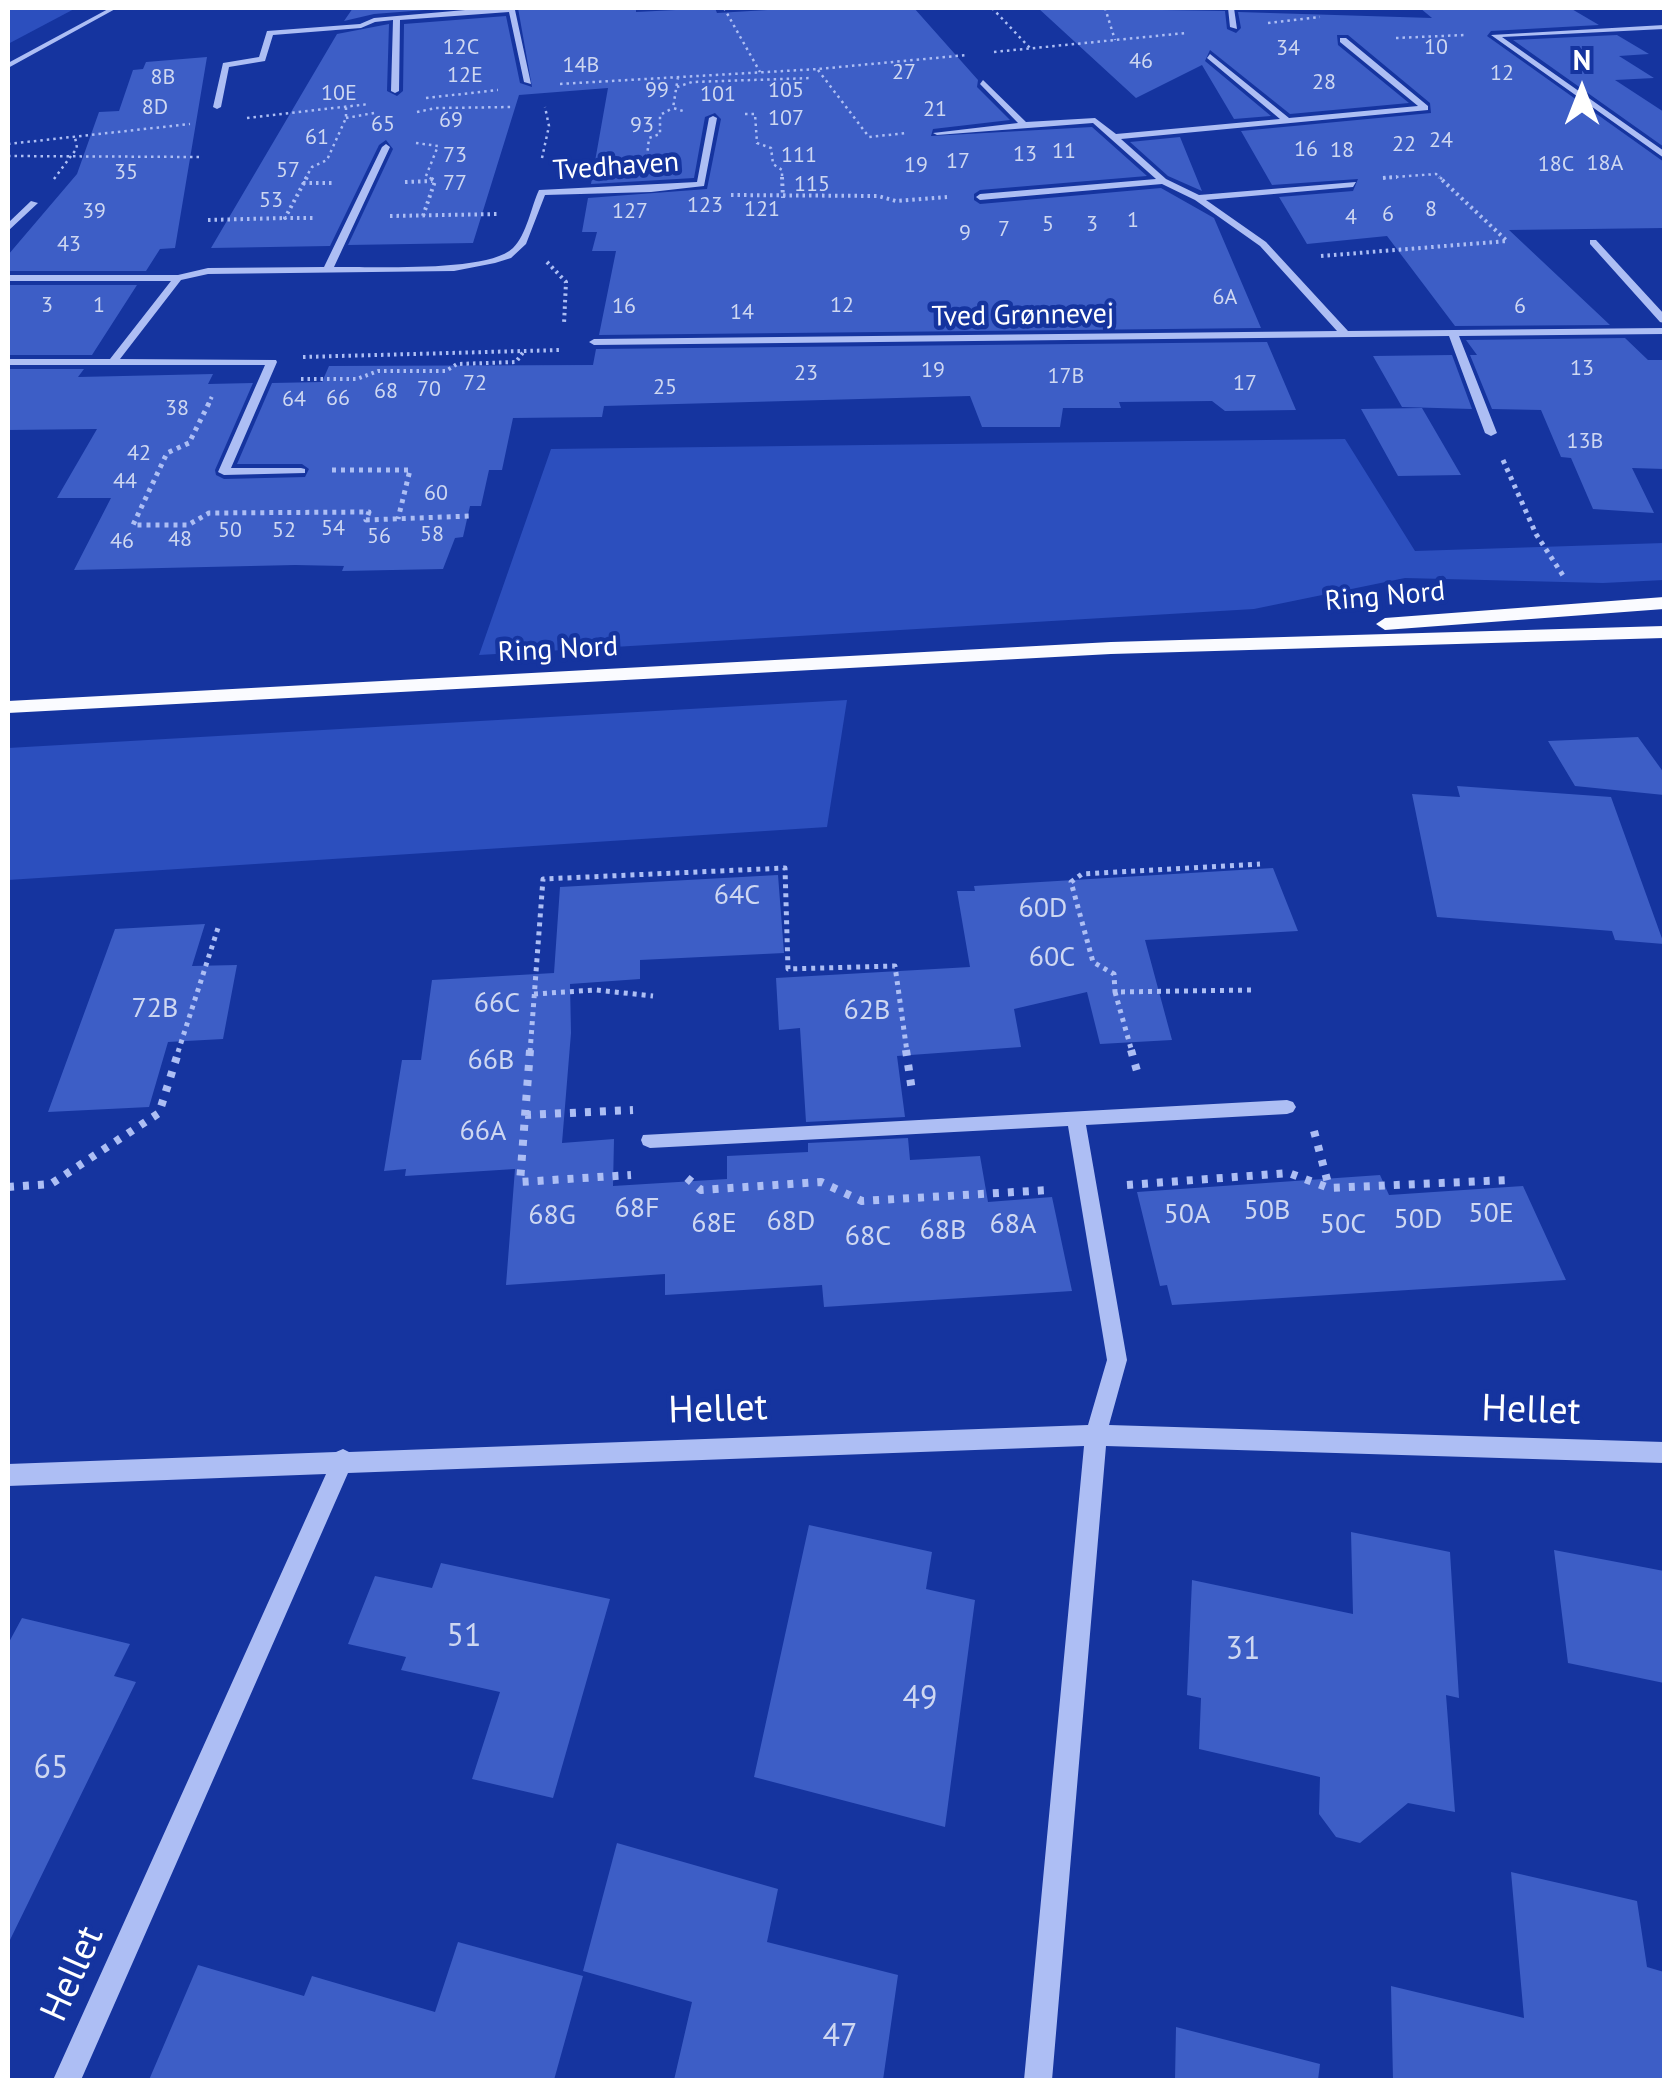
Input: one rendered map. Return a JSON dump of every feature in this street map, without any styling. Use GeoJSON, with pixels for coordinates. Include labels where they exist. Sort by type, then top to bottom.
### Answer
{"type":"FeatureCollection","features":[{"type":"Feature","properties":{"kind":"main road","name":"Ring Nord"},"geometry":{"type":"LineString","coordinates":[[1111,648],[1664,602]]}},
{"type":"Feature","properties":{"kind":"main road","name":"Ring Nord"},"geometry":{"type":"LineString","coordinates":[[8,707],[1111,648],[1664,632]]}},
{"type":"Feature","properties":{"kind":"street"},"geometry":{"type":"LineString","coordinates":[[8,66],[114,8]]}},
{"type":"Feature","properties":{"kind":"street"},"geometry":{"type":"LineString","coordinates":[[372,8],[374,20]]}},
{"type":"Feature","properties":{"kind":"street"},"geometry":{"type":"LineString","coordinates":[[1232,8],[1234,27]]}},
{"type":"Feature","properties":{"kind":"street"},"geometry":{"type":"LineString","coordinates":[[217,107],[226,66],[262,59],[270,33],[492,9],[512,10],[530,84]]}},
{"type":"Feature","properties":{"kind":"street"},"geometry":{"type":"LineString","coordinates":[[395,91],[397,18]]}},
{"type":"Feature","properties":{"kind":"street"},"geometry":{"type":"LineString","coordinates":[[1495,35],[1664,26]]}},
{"type":"Feature","properties":{"kind":"street"},"geometry":{"type":"LineString","coordinates":[[1495,35],[1664,155]]}},
{"type":"Feature","properties":{"kind":"street"},"geometry":{"type":"LineString","coordinates":[[1115,137],[1425,108],[1343,40]]}},
{"type":"Feature","properties":{"kind":"street"},"geometry":{"type":"LineString","coordinates":[[1210,56],[1287,120]]}},
{"type":"Feature","properties":{"kind":"street"},"geometry":{"type":"LineString","coordinates":[[983,82],[1024,125]]}},
{"type":"Feature","properties":{"kind":"street","name":"Tvedhaven"},"geometry":{"type":"LineString","coordinates":[[520,250],[542,192],[643,190],[701,184],[712,118]]}},
{"type":"Feature","properties":{"kind":"street"},"geometry":{"type":"LineString","coordinates":[[937,133],[1095,120],[1162,180],[1198,198],[1263,244],[1346,336]]}},
{"type":"Feature","properties":{"kind":"street"},"geometry":{"type":"LineString","coordinates":[[328,269],[386,146]]}},
{"type":"Feature","properties":{"kind":"street"},"geometry":{"type":"LineString","coordinates":[[980,197],[1162,180]]}},
{"type":"Feature","properties":{"kind":"street"},"geometry":{"type":"LineString","coordinates":[[1198,198],[1353,184]]}},
{"type":"Feature","properties":{"kind":"street"},"geometry":{"type":"LineString","coordinates":[[8,228],[34,203]]}},
{"type":"Feature","properties":{"kind":"street"},"geometry":{"type":"LineString","coordinates":[[1593,242],[1664,320]]}},
{"type":"Feature","properties":{"kind":"street"},"geometry":{"type":"LineString","coordinates":[[8,278],[178,278],[208,271],[454,268],[491,262],[520,250]]}},
{"type":"Feature","properties":{"kind":"street"},"geometry":{"type":"LineString","coordinates":[[114,360],[178,278]]}},
{"type":"Feature","properties":{"kind":"street","name":"Tved Grønnevej"},"geometry":{"type":"LineString","coordinates":[[594,342],[1664,331]]}},
{"type":"Feature","properties":{"kind":"street"},"geometry":{"type":"LineString","coordinates":[[1453,334],[1491,433]]}},
{"type":"Feature","properties":{"kind":"street"},"geometry":{"type":"LineString","coordinates":[[8,362],[272,362],[224,472],[301,471]]}},
{"type":"Feature","properties":{"kind":"street"},"geometry":{"type":"LineString","coordinates":[[650,1140],[1286,1108]]}},
{"type":"Feature","properties":{"kind":"street"},"geometry":{"type":"LineString","coordinates":[[1038,2080],[1096,1436],[1117,1360],[1076,1118]]}},
{"type":"Feature","properties":{"kind":"street","name":"Hellet"},"geometry":{"type":"LineString","coordinates":[[8,1475],[1096,1436],[1664,1453]]}},
{"type":"Feature","properties":{"kind":"street","name":"Hellet"},"geometry":{"type":"LineString","coordinates":[[67,2080],[344,1460]]}},
{"type":"Feature","properties":{"kind":"path"},"geometry":{"type":"LineString","coordinates":[[724,8],[760,73]]}},
{"type":"Feature","properties":{"kind":"path"},"geometry":{"type":"LineString","coordinates":[[992,8],[1031,49]]}},
{"type":"Feature","properties":{"kind":"path"},"geometry":{"type":"LineString","coordinates":[[1105,8],[1116,40]]}},
{"type":"Feature","properties":{"kind":"path"},"geometry":{"type":"LineString","coordinates":[[419,98],[530,84],[818,70],[1334,16],[1365,39]]}},
{"type":"Feature","properties":{"kind":"path"},"geometry":{"type":"LineString","coordinates":[[1343,40],[1495,35]]}},
{"type":"Feature","properties":{"kind":"path"},"geometry":{"type":"LineString","coordinates":[[818,70],[868,137],[937,133]]}},
{"type":"Feature","properties":{"kind":"path"},"geometry":{"type":"LineString","coordinates":[[676,87],[692,82],[812,78]]}},
{"type":"Feature","properties":{"kind":"path"},"geometry":{"type":"LineString","coordinates":[[530,84],[549,126],[536,185],[542,192]]}},
{"type":"Feature","properties":{"kind":"path"},"geometry":{"type":"LineString","coordinates":[[239,118],[382,102]]}},
{"type":"Feature","properties":{"kind":"path"},"geometry":{"type":"LineString","coordinates":[[405,112],[526,107]]}},
{"type":"Feature","properties":{"kind":"path"},"geometry":{"type":"LineString","coordinates":[[643,190],[649,138],[660,134],[660,115],[673,108]]}},
{"type":"Feature","properties":{"kind":"path"},"geometry":{"type":"LineString","coordinates":[[346,118],[386,112]]}},
{"type":"Feature","properties":{"kind":"path"},"geometry":{"type":"LineString","coordinates":[[8,144],[203,122]]}},
{"type":"Feature","properties":{"kind":"path"},"geometry":{"type":"LineString","coordinates":[[34,203],[71,159],[77,148],[74,137]]}},
{"type":"Feature","properties":{"kind":"path"},"geometry":{"type":"LineString","coordinates":[[8,156],[200,156]]}},
{"type":"Feature","properties":{"kind":"path"},"geometry":{"type":"LineString","coordinates":[[1278,260],[1507,241],[1436,174],[1353,184]]}},
{"type":"Feature","properties":{"kind":"path"},"geometry":{"type":"LineString","coordinates":[[701,184],[740,198],[878,196],[896,201],[980,197]]}},
{"type":"Feature","properties":{"kind":"path"},"geometry":{"type":"LineString","coordinates":[[208,220],[285,218]]}},
{"type":"Feature","properties":{"kind":"path"},"geometry":{"type":"LineString","coordinates":[[272,362],[324,354],[560,350],[569,288],[563,272],[520,250]]}},
{"type":"Feature","properties":{"kind":"path"},"geometry":{"type":"LineString","coordinates":[[264,380],[358,379],[378,371],[446,371],[457,364],[516,362],[525,350]]}},
{"type":"Feature","properties":{"kind":"path"},"geometry":{"type":"LineString","coordinates":[[1491,433],[1536,534],[1584,607]]}},
{"type":"Feature","properties":{"kind":"path"},"geometry":{"type":"LineString","coordinates":[[301,471],[410,470],[398,519]]}},
{"type":"Feature","properties":{"kind":"path"},"geometry":{"type":"LineString","coordinates":[[1150,1115],[1114,974],[1092,962],[1071,882],[1082,874],[1260,864]]}},
{"type":"Feature","properties":{"kind":"path"},"geometry":{"type":"LineString","coordinates":[[641,1175],[520,1182],[543,879],[786,868],[788,969],[895,966],[917,1127]]}},
{"type":"Feature","properties":{"kind":"path"},"geometry":{"type":"LineString","coordinates":[[8,1188],[50,1184],[159,1113],[218,928]]}},
{"type":"Feature","properties":{"kind":"path"},"geometry":{"type":"LineString","coordinates":[[534,994],[596,990],[653,996]]}},
{"type":"Feature","properties":{"kind":"path"},"geometry":{"type":"LineString","coordinates":[[1116,992],[1251,990]]}},
{"type":"Feature","properties":{"kind":"path"},"geometry":{"type":"LineString","coordinates":[[1286,1108],[1313,1128],[1329,1188]]}},
{"type":"Feature","properties":{"kind":"path"},"geometry":{"type":"LineString","coordinates":[[525,1115],[650,1109]]}},
{"type":"Feature","properties":{"kind":"path"},"geometry":{"type":"LineString","coordinates":[[679,1172],[701,1190],[821,1182],[862,1201],[1289,1173],[1329,1188],[1509,1180]]}},
{"type":"Feature","properties":{"kind":"shaded area"},"geometry":{"type":"Polygon","coordinates":[[[8,8],[76,8],[8,44],[8,8]]]}},
{"type":"Feature","properties":{"kind":"shaded area"},"geometry":{"type":"Polygon","coordinates":[[[1345,439],[1415,551],[1664,543],[1664,580],[1603,583],[1405,578],[1254,609],[479,655],[551,449],[1345,439]]]}},
{"type":"Feature","properties":{"kind":"shaded area"},"geometry":{"type":"Polygon","coordinates":[[[847,700],[827,827],[8,880],[8,748],[847,700]]]}},
{"type":"Feature","properties":{"kind":"building"},"geometry":{"type":"Polygon","coordinates":[[[353,8],[451,8],[374,14],[344,21],[353,8]]]}},
{"type":"Feature","properties":{"kind":"building"},"geometry":{"type":"Polygon","coordinates":[[[518,8],[636,8],[636,12],[715,8],[717,13],[914,8],[978,80],[977,87],[1010,120],[933,129],[931,136],[1092,127],[1147,176],[980,190],[974,194],[974,200],[980,204],[1161,188],[1214,218],[1261,328],[599,335],[616,251],[592,251],[597,232],[582,232],[588,198],[707,189],[721,119],[715,113],[705,117],[694,178],[591,184],[608,88],[519,95],[473,243],[348,245],[393,149],[386,140],[379,145],[330,246],[211,248],[337,34],[389,24],[387,91],[397,96],[403,91],[404,24],[506,16],[520,83],[532,87],[518,8]]]}},
{"type":"Feature","properties":{"kind":"building"},"geometry":{"type":"Polygon","coordinates":[[[1038,8],[1225,11],[1227,29],[1236,33],[1241,28],[1238,12],[1432,18],[1420,8],[1570,8],[1599,25],[1491,31],[1487,36],[1664,162],[1664,228],[1509,230],[1610,325],[1455,326],[1387,236],[1307,244],[1279,197],[1353,191],[1358,179],[1272,185],[1241,131],[1431,113],[1430,103],[1348,35],[1337,35],[1338,45],[1409,103],[1290,114],[1210,50],[1205,61],[1271,116],[1234,119],[1202,65],[1136,98],[1038,8]]]}},
{"type":"Feature","properties":{"kind":"building"},"geometry":{"type":"Polygon","coordinates":[[[1617,35],[1649,54],[1619,56],[1654,78],[1615,80],[1664,112],[1664,147],[1513,40],[1617,35]]]}},
{"type":"Feature","properties":{"kind":"building"},"geometry":{"type":"Polygon","coordinates":[[[207,57],[175,248],[160,249],[146,271],[8,271],[8,255],[77,174],[99,112],[119,111],[133,70],[143,69],[146,62],[207,57]]]}},
{"type":"Feature","properties":{"kind":"building"},"geometry":{"type":"Polygon","coordinates":[[[1180,137],[1202,191],[1168,176],[1130,142],[1180,137]]]}},
{"type":"Feature","properties":{"kind":"building"},"geometry":{"type":"Polygon","coordinates":[[[8,285],[137,285],[92,355],[8,355],[8,285]]]}},
{"type":"Feature","properties":{"kind":"building"},"geometry":{"type":"Polygon","coordinates":[[[1625,338],[1648,360],[1664,360],[1664,469],[1632,468],[1654,513],[1593,509],[1571,458],[1561,457],[1541,410],[1492,409],[1470,355],[1477,355],[1466,340],[1625,338]]]}},
{"type":"Feature","properties":{"kind":"building"},"geometry":{"type":"Polygon","coordinates":[[[1267,342],[1296,410],[1225,411],[1212,401],[1119,402],[1121,408],[1063,408],[1060,427],[982,427],[970,396],[604,406],[602,417],[513,418],[502,470],[489,470],[481,506],[470,506],[463,537],[455,538],[443,569],[342,571],[344,566],[295,565],[74,570],[111,498],[57,498],[97,429],[8,430],[8,369],[84,369],[78,377],[213,374],[208,384],[253,383],[216,475],[224,479],[305,477],[309,469],[302,464],[237,464],[272,383],[322,382],[329,366],[593,365],[596,349],[1267,342]]]}},
{"type":"Feature","properties":{"kind":"building"},"geometry":{"type":"Polygon","coordinates":[[[1452,355],[1472,409],[1402,407],[1373,356],[1452,355]]]}},
{"type":"Feature","properties":{"kind":"building"},"geometry":{"type":"Polygon","coordinates":[[[1422,408],[1461,475],[1398,476],[1361,409],[1422,408]]]}},
{"type":"Feature","properties":{"kind":"building"},"geometry":{"type":"Polygon","coordinates":[[[1638,737],[1664,773],[1664,795],[1575,786],[1548,741],[1638,737]]]}},
{"type":"Feature","properties":{"kind":"building"},"geometry":{"type":"Polygon","coordinates":[[[1457,786],[1611,797],[1664,944],[1615,940],[1612,931],[1437,917],[1412,794],[1460,797],[1457,786]]]}},
{"type":"Feature","properties":{"kind":"building"},"geometry":{"type":"Polygon","coordinates":[[[1273,868],[1298,931],[1145,940],[1172,1040],[1100,1044],[1087,992],[1014,1009],[1021,1047],[897,1056],[905,1117],[806,1122],[800,1028],[779,1030],[776,978],[970,967],[957,891],[975,891],[974,886],[1273,868]]]}},
{"type":"Feature","properties":{"kind":"building"},"geometry":{"type":"Polygon","coordinates":[[[778,875],[784,953],[640,960],[640,979],[570,984],[571,1033],[562,1143],[614,1139],[613,1186],[727,1179],[727,1156],[808,1152],[808,1143],[908,1138],[910,1160],[980,1156],[988,1202],[1052,1197],[1072,1291],[824,1307],[822,1285],[665,1295],[665,1274],[506,1285],[515,1169],[405,1176],[406,1169],[384,1171],[402,1060],[421,1060],[432,980],[554,973],[560,887],[778,875]]]}},
{"type":"Feature","properties":{"kind":"building"},"geometry":{"type":"Polygon","coordinates":[[[205,924],[192,966],[237,965],[223,1039],[168,1042],[149,1107],[48,1112],[115,929],[205,924]]]}},
{"type":"Feature","properties":{"kind":"building"},"geometry":{"type":"Polygon","coordinates":[[[1380,1175],[1389,1195],[1523,1186],[1566,1280],[1172,1305],[1167,1285],[1160,1286],[1137,1192],[1380,1175]]]}},
{"type":"Feature","properties":{"kind":"building"},"geometry":{"type":"Polygon","coordinates":[[[809,1525],[932,1552],[926,1589],[975,1600],[945,1827],[754,1777],[809,1525]]]}},
{"type":"Feature","properties":{"kind":"building"},"geometry":{"type":"Polygon","coordinates":[[[1351,1532],[1450,1552],[1459,1698],[1446,1695],[1455,1812],[1408,1803],[1360,1843],[1336,1837],[1319,1814],[1320,1777],[1199,1749],[1201,1698],[1187,1695],[1192,1580],[1353,1614],[1351,1532]]]}},
{"type":"Feature","properties":{"kind":"building"},"geometry":{"type":"Polygon","coordinates":[[[1554,1550],[1664,1571],[1664,1683],[1568,1663],[1554,1550]]]}},
{"type":"Feature","properties":{"kind":"building"},"geometry":{"type":"Polygon","coordinates":[[[441,1563],[610,1599],[553,1798],[472,1779],[500,1692],[401,1670],[406,1657],[348,1644],[375,1576],[432,1588],[441,1563]]]}},
{"type":"Feature","properties":{"kind":"building"},"geometry":{"type":"Polygon","coordinates":[[[22,1618],[130,1644],[114,1676],[136,1682],[8,1944],[8,1644],[22,1618]]]}},
{"type":"Feature","properties":{"kind":"building"},"geometry":{"type":"Polygon","coordinates":[[[617,1843],[778,1889],[767,1942],[898,1975],[883,2080],[674,2080],[692,2002],[583,1971],[617,1843]]]}},
{"type":"Feature","properties":{"kind":"building"},"geometry":{"type":"Polygon","coordinates":[[[1511,1872],[1637,1901],[1647,1967],[1664,1972],[1664,2080],[1393,2080],[1391,1986],[1524,2018],[1511,1872]]]}},
{"type":"Feature","properties":{"kind":"building"},"geometry":{"type":"Polygon","coordinates":[[[458,1942],[583,1976],[554,2080],[149,2080],[198,1965],[304,1996],[312,1976],[435,2012],[458,1942]]]}},
{"type":"Feature","properties":{"kind":"building"},"geometry":{"type":"Polygon","coordinates":[[[1176,2027],[1320,2064],[1318,2080],[1175,2080],[1176,2027]]]}}]}
